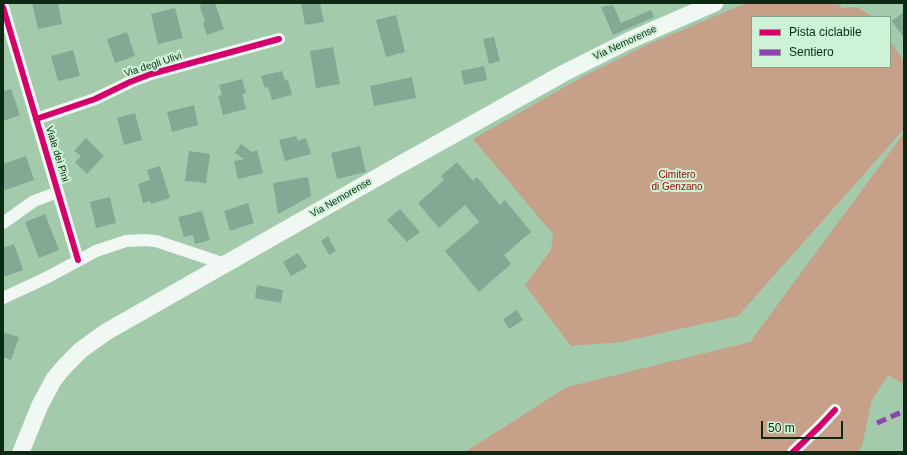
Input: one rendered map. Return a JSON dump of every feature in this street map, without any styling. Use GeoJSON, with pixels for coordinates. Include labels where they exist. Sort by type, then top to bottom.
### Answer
{"type":"FeatureCollection","features":[{"type":"Feature","properties":{"kind":"main road","name":"Via Nemorense"},"geometry":{"type":"LineString","coordinates":[[21,452],[33,420],[46,392],[57,374],[78,353],[110,330],[574,67],[628,40],[715,3]]}},
{"type":"Feature","properties":{"kind":"street","name":"Viale dei Pini"},"geometry":{"type":"LineString","coordinates":[[3,7],[78,260]]}},
{"type":"Feature","properties":{"kind":"street","name":"Via degli Ulivi"},"geometry":{"type":"LineString","coordinates":[[36,119],[95,99],[143,76],[278,39]]}},
{"type":"Feature","properties":{"kind":"street"},"geometry":{"type":"LineString","coordinates":[[3,223],[34,201],[58,192]]}},
{"type":"Feature","properties":{"kind":"street"},"geometry":{"type":"LineString","coordinates":[[3,298],[32,285],[96,251],[126,241],[144,240],[171,245],[225,264]]}},
{"type":"Feature","properties":{"kind":"street"},"geometry":{"type":"LineString","coordinates":[[793,452],[835,410]]}},
{"type":"Feature","properties":{"kind":"green space","name":"Cimitero di Genzano"},"geometry":{"type":"Polygon","coordinates":[[[746,3],[838,3],[841,8],[857,7],[872,16],[751,16],[751,68],[891,68],[891,42],[904,62],[904,129],[738,316],[621,342],[571,346],[525,285],[551,250],[553,234],[473,139],[584,76],[647,45],[746,3]]]}},
{"type":"Feature","properties":{"kind":"green space"},"geometry":{"type":"Polygon","coordinates":[[[904,133],[904,384],[888,375],[872,400],[862,446],[858,452],[465,452],[567,387],[750,342],[904,133]]]}},
{"type":"Feature","properties":{"kind":"building"},"geometry":{"type":"Polygon","coordinates":[[[32,3],[58,3],[62,24],[38,29],[32,3]]]}},
{"type":"Feature","properties":{"kind":"building"},"geometry":{"type":"Polygon","coordinates":[[[200,3],[215,3],[224,29],[207,35],[203,23],[205,22],[200,3]]]}},
{"type":"Feature","properties":{"kind":"building"},"geometry":{"type":"Polygon","coordinates":[[[301,3],[320,3],[324,22],[305,25],[301,3]]]}},
{"type":"Feature","properties":{"kind":"building"},"geometry":{"type":"Polygon","coordinates":[[[613,5],[621,23],[651,10],[654,17],[613,35],[601,7],[613,5]]]}},
{"type":"Feature","properties":{"kind":"building"},"geometry":{"type":"Polygon","coordinates":[[[175,8],[183,38],[158,44],[151,14],[175,8]]]}},
{"type":"Feature","properties":{"kind":"building"},"geometry":{"type":"Polygon","coordinates":[[[904,12],[904,38],[892,21],[904,12]]]}},
{"type":"Feature","properties":{"kind":"building"},"geometry":{"type":"Polygon","coordinates":[[[396,15],[405,52],[386,57],[376,20],[396,15]]]}},
{"type":"Feature","properties":{"kind":"building"},"geometry":{"type":"Polygon","coordinates":[[[127,32],[135,56],[115,63],[107,39],[127,32]]]}},
{"type":"Feature","properties":{"kind":"building"},"geometry":{"type":"Polygon","coordinates":[[[494,37],[500,61],[489,64],[483,39],[494,37]]]}},
{"type":"Feature","properties":{"kind":"building"},"geometry":{"type":"Polygon","coordinates":[[[333,47],[340,84],[316,88],[310,51],[333,47]]]}},
{"type":"Feature","properties":{"kind":"building"},"geometry":{"type":"Polygon","coordinates":[[[73,50],[80,76],[58,81],[51,56],[73,50]]]}},
{"type":"Feature","properties":{"kind":"building"},"geometry":{"type":"Polygon","coordinates":[[[484,66],[487,80],[464,85],[461,71],[484,66]]]}},
{"type":"Feature","properties":{"kind":"building"},"geometry":{"type":"Polygon","coordinates":[[[282,71],[285,81],[288,80],[292,95],[272,100],[268,87],[265,88],[261,76],[282,71]]]}},
{"type":"Feature","properties":{"kind":"building"},"geometry":{"type":"Polygon","coordinates":[[[412,77],[416,98],[374,106],[370,86],[412,77]]]}},
{"type":"Feature","properties":{"kind":"building"},"geometry":{"type":"Polygon","coordinates":[[[242,79],[246,93],[242,94],[246,109],[223,115],[218,96],[222,95],[219,85],[242,79]]]}},
{"type":"Feature","properties":{"kind":"building"},"geometry":{"type":"Polygon","coordinates":[[[11,89],[20,115],[3,121],[3,91],[11,89]]]}},
{"type":"Feature","properties":{"kind":"building"},"geometry":{"type":"Polygon","coordinates":[[[194,105],[198,125],[172,132],[167,112],[194,105]]]}},
{"type":"Feature","properties":{"kind":"building"},"geometry":{"type":"Polygon","coordinates":[[[135,113],[142,140],[124,145],[117,118],[135,113]]]}},
{"type":"Feature","properties":{"kind":"building"},"geometry":{"type":"Polygon","coordinates":[[[296,136],[298,141],[306,138],[311,154],[285,161],[279,140],[296,136]]]}},
{"type":"Feature","properties":{"kind":"building"},"geometry":{"type":"Polygon","coordinates":[[[86,138],[104,156],[87,174],[75,162],[81,156],[74,151],[86,138]]]}},
{"type":"Feature","properties":{"kind":"building"},"geometry":{"type":"Polygon","coordinates":[[[241,144],[252,152],[257,150],[263,173],[238,179],[234,161],[244,159],[235,153],[241,144]]]}},
{"type":"Feature","properties":{"kind":"building"},"geometry":{"type":"Polygon","coordinates":[[[360,146],[366,172],[337,179],[331,153],[360,146]]]}},
{"type":"Feature","properties":{"kind":"building"},"geometry":{"type":"Polygon","coordinates":[[[189,151],[210,154],[206,183],[185,181],[189,151]]]}},
{"type":"Feature","properties":{"kind":"building"},"geometry":{"type":"Polygon","coordinates":[[[26,156],[34,180],[5,190],[3,185],[3,164],[26,156]]]}},
{"type":"Feature","properties":{"kind":"building"},"geometry":{"type":"Polygon","coordinates":[[[457,162],[473,181],[477,177],[500,205],[505,200],[531,232],[504,255],[511,264],[479,292],[445,251],[479,222],[465,205],[439,228],[418,203],[444,180],[441,176],[457,162]]]}},
{"type":"Feature","properties":{"kind":"building"},"geometry":{"type":"Polygon","coordinates":[[[160,166],[170,198],[151,204],[150,201],[143,203],[138,184],[150,180],[147,170],[160,166]]]}},
{"type":"Feature","properties":{"kind":"building"},"geometry":{"type":"Polygon","coordinates":[[[308,177],[311,196],[278,214],[273,183],[308,177]]]}},
{"type":"Feature","properties":{"kind":"building"},"geometry":{"type":"Polygon","coordinates":[[[110,197],[116,223],[96,228],[90,202],[110,197]]]}},
{"type":"Feature","properties":{"kind":"building"},"geometry":{"type":"Polygon","coordinates":[[[248,203],[254,223],[230,231],[224,211],[248,203]]]}},
{"type":"Feature","properties":{"kind":"building"},"geometry":{"type":"Polygon","coordinates":[[[400,209],[420,232],[407,242],[387,220],[400,209]]]}},
{"type":"Feature","properties":{"kind":"building"},"geometry":{"type":"Polygon","coordinates":[[[202,211],[210,240],[195,244],[193,235],[184,237],[178,217],[202,211]]]}},
{"type":"Feature","properties":{"kind":"building"},"geometry":{"type":"Polygon","coordinates":[[[45,214],[59,250],[39,258],[25,222],[45,214]]]}},
{"type":"Feature","properties":{"kind":"building"},"geometry":{"type":"Polygon","coordinates":[[[328,236],[336,251],[329,255],[321,241],[328,236]]]}},
{"type":"Feature","properties":{"kind":"building"},"geometry":{"type":"Polygon","coordinates":[[[14,244],[23,270],[3,277],[3,248],[14,244]]]}},
{"type":"Feature","properties":{"kind":"building"},"geometry":{"type":"Polygon","coordinates":[[[298,253],[307,267],[291,276],[283,262],[298,253]]]}},
{"type":"Feature","properties":{"kind":"building"},"geometry":{"type":"Polygon","coordinates":[[[257,285],[283,290],[281,303],[255,298],[257,285]]]}},
{"type":"Feature","properties":{"kind":"building"},"geometry":{"type":"Polygon","coordinates":[[[517,310],[523,320],[509,329],[503,319],[517,310]]]}},
{"type":"Feature","properties":{"kind":"building"},"geometry":{"type":"Polygon","coordinates":[[[3,332],[19,337],[11,360],[3,357],[3,332]]]}},
{"type":"Feature","properties":{"kind":"marked path"},"geometry":{"type":"LineString","coordinates":[[877,423],[904,411]]}},
{"type":"Feature","properties":{"kind":"cycle path"},"geometry":{"type":"LineString","coordinates":[[3,7],[78,260]]}},
{"type":"Feature","properties":{"kind":"cycle path"},"geometry":{"type":"LineString","coordinates":[[36,119],[95,99],[130,82],[151,74],[279,39]]}},
{"type":"Feature","properties":{"kind":"cycle path"},"geometry":{"type":"LineString","coordinates":[[793,452],[835,410]]}}]}
